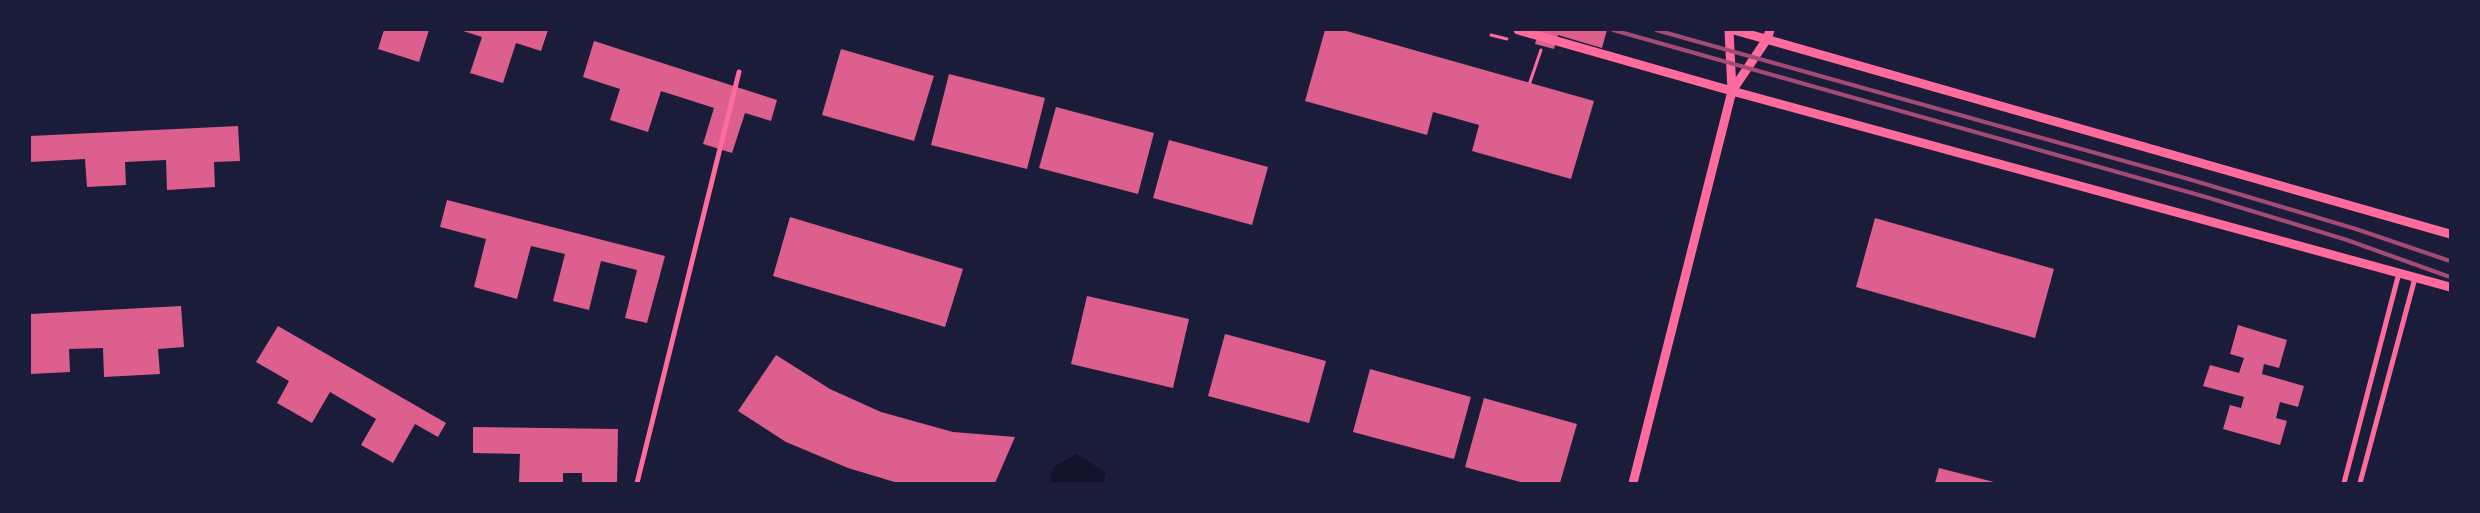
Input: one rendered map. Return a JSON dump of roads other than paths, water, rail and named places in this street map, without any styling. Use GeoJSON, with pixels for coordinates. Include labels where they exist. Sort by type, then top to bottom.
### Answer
{"type":"FeatureCollection","features":[{"type":"Feature","properties":{"kind":"street"},"geometry":{"type":"LineString","coordinates":[[1518,30],[1732,91],[2450,288]]}},
{"type":"Feature","properties":{"kind":"street"},"geometry":{"type":"LineString","coordinates":[[1632,483],[1732,91],[1729,30]]}},
{"type":"Feature","properties":{"kind":"street"},"geometry":{"type":"LineString","coordinates":[[1734,30],[1768,35],[2450,234]]}},
{"type":"Feature","properties":{"kind":"street"},"geometry":{"type":"LineString","coordinates":[[1732,91],[1768,35]]}},
{"type":"Feature","properties":{"kind":"street"},"geometry":{"type":"LineString","coordinates":[[637,483],[739,72]]}},
{"type":"Feature","properties":{"kind":"street"},"geometry":{"type":"LineString","coordinates":[[2344,483],[2399,273]]}},
{"type":"Feature","properties":{"kind":"street"},"geometry":{"type":"LineString","coordinates":[[2360,483],[2415,278]]}},
{"type":"Feature","properties":{"kind":"railway"},"geometry":{"type":"LineString","coordinates":[[1613,30],[2206,197],[2347,240],[2450,277]]}},
{"type":"Feature","properties":{"kind":"railway"},"geometry":{"type":"LineString","coordinates":[[1656,30],[2185,178],[2356,229],[2450,261]]}}]}
